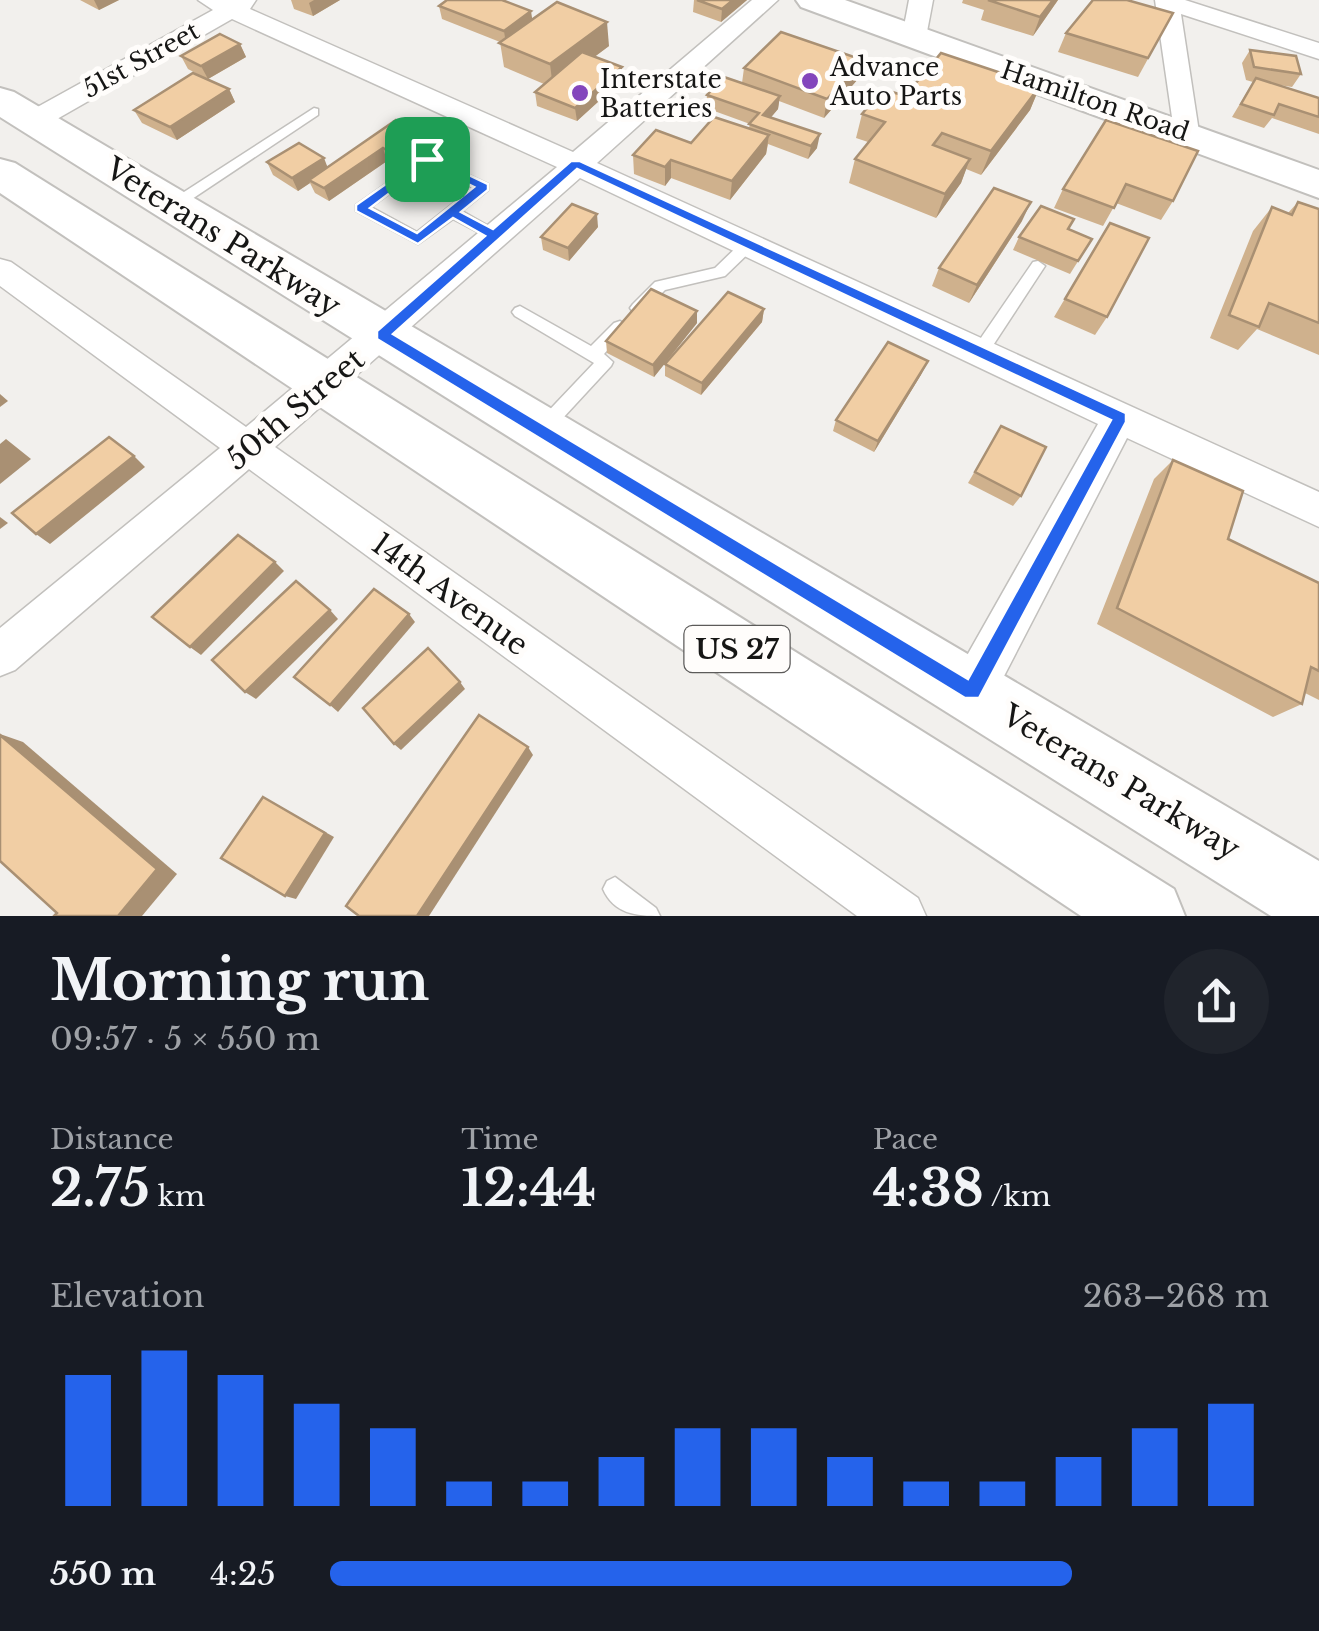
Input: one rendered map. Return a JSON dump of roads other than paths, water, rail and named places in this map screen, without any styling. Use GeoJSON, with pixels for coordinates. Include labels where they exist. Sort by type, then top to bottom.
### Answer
{"type":"FeatureCollection","features":[{"type":"Feature","properties":{"kind":"main road","name":"Veterans Parkway"},"geometry":{"type":"LineString","coordinates":[[17,110],[972,692],[1317,892]]}},
{"type":"Feature","properties":{"kind":"main road","name":"US 27"},"geometry":{"type":"LineString","coordinates":[[0,173],[1147,916]]}},
{"type":"Feature","properties":{"kind":"street","name":"50th Street"},"geometry":{"type":"LineString","coordinates":[[0,655],[328,382],[766,0]]}},
{"type":"Feature","properties":{"kind":"street","name":"Hamilton Road"},"geometry":{"type":"LineString","coordinates":[[813,0],[1185,132],[1319,185]]}},
{"type":"Feature","properties":{"kind":"street"},"geometry":{"type":"LineString","coordinates":[[914,37],[921,0]]}},
{"type":"Feature","properties":{"kind":"street"},"geometry":{"type":"LineString","coordinates":[[1185,132],[1167,1],[1319,51]]}},
{"type":"Feature","properties":{"kind":"street"},"geometry":{"type":"LineString","coordinates":[[230,3],[1319,510]]}},
{"type":"Feature","properties":{"kind":"street","name":"51st Street"},"geometry":{"type":"LineString","coordinates":[[17,110],[230,3]]}},
{"type":"Feature","properties":{"kind":"street","name":"14th Avenue"},"geometry":{"type":"LineString","coordinates":[[0,270],[889,913]]}},
{"type":"Feature","properties":{"kind":"street"},"geometry":{"type":"LineString","coordinates":[[972,692],[1120,418]]}},
{"type":"Feature","properties":{"kind":"lane"},"geometry":{"type":"LineString","coordinates":[[172,206],[314,112]]}},
{"type":"Feature","properties":{"kind":"lane"},"geometry":{"type":"LineString","coordinates":[[427,159],[483,187],[452,212],[418,239],[361,208],[427,159]]}},
{"type":"Feature","properties":{"kind":"lane"},"geometry":{"type":"LineString","coordinates":[[452,212],[494,235]]}},
{"type":"Feature","properties":{"kind":"lane"},"geometry":{"type":"LineString","coordinates":[[593,355],[660,286],[720,272],[749,244]]}},
{"type":"Feature","properties":{"kind":"lane"},"geometry":{"type":"LineString","coordinates":[[980,352],[1038,266]]}},
{"type":"Feature","properties":{"kind":"lane"},"geometry":{"type":"LineString","coordinates":[[520,312],[605,362],[540,431]]}},
{"type":"Feature","properties":{"kind":"lane"},"geometry":{"type":"LineString","coordinates":[[615,889],[648,916]]}},
{"type":"Feature","properties":{"kind":"place","name":"Advance Auto Parts"},"geometry":{"type":"Point","coordinates":[810,81]}},
{"type":"Feature","properties":{"kind":"place","name":"Interstate Batteries"},"geometry":{"type":"Point","coordinates":[580,93]}}]}
